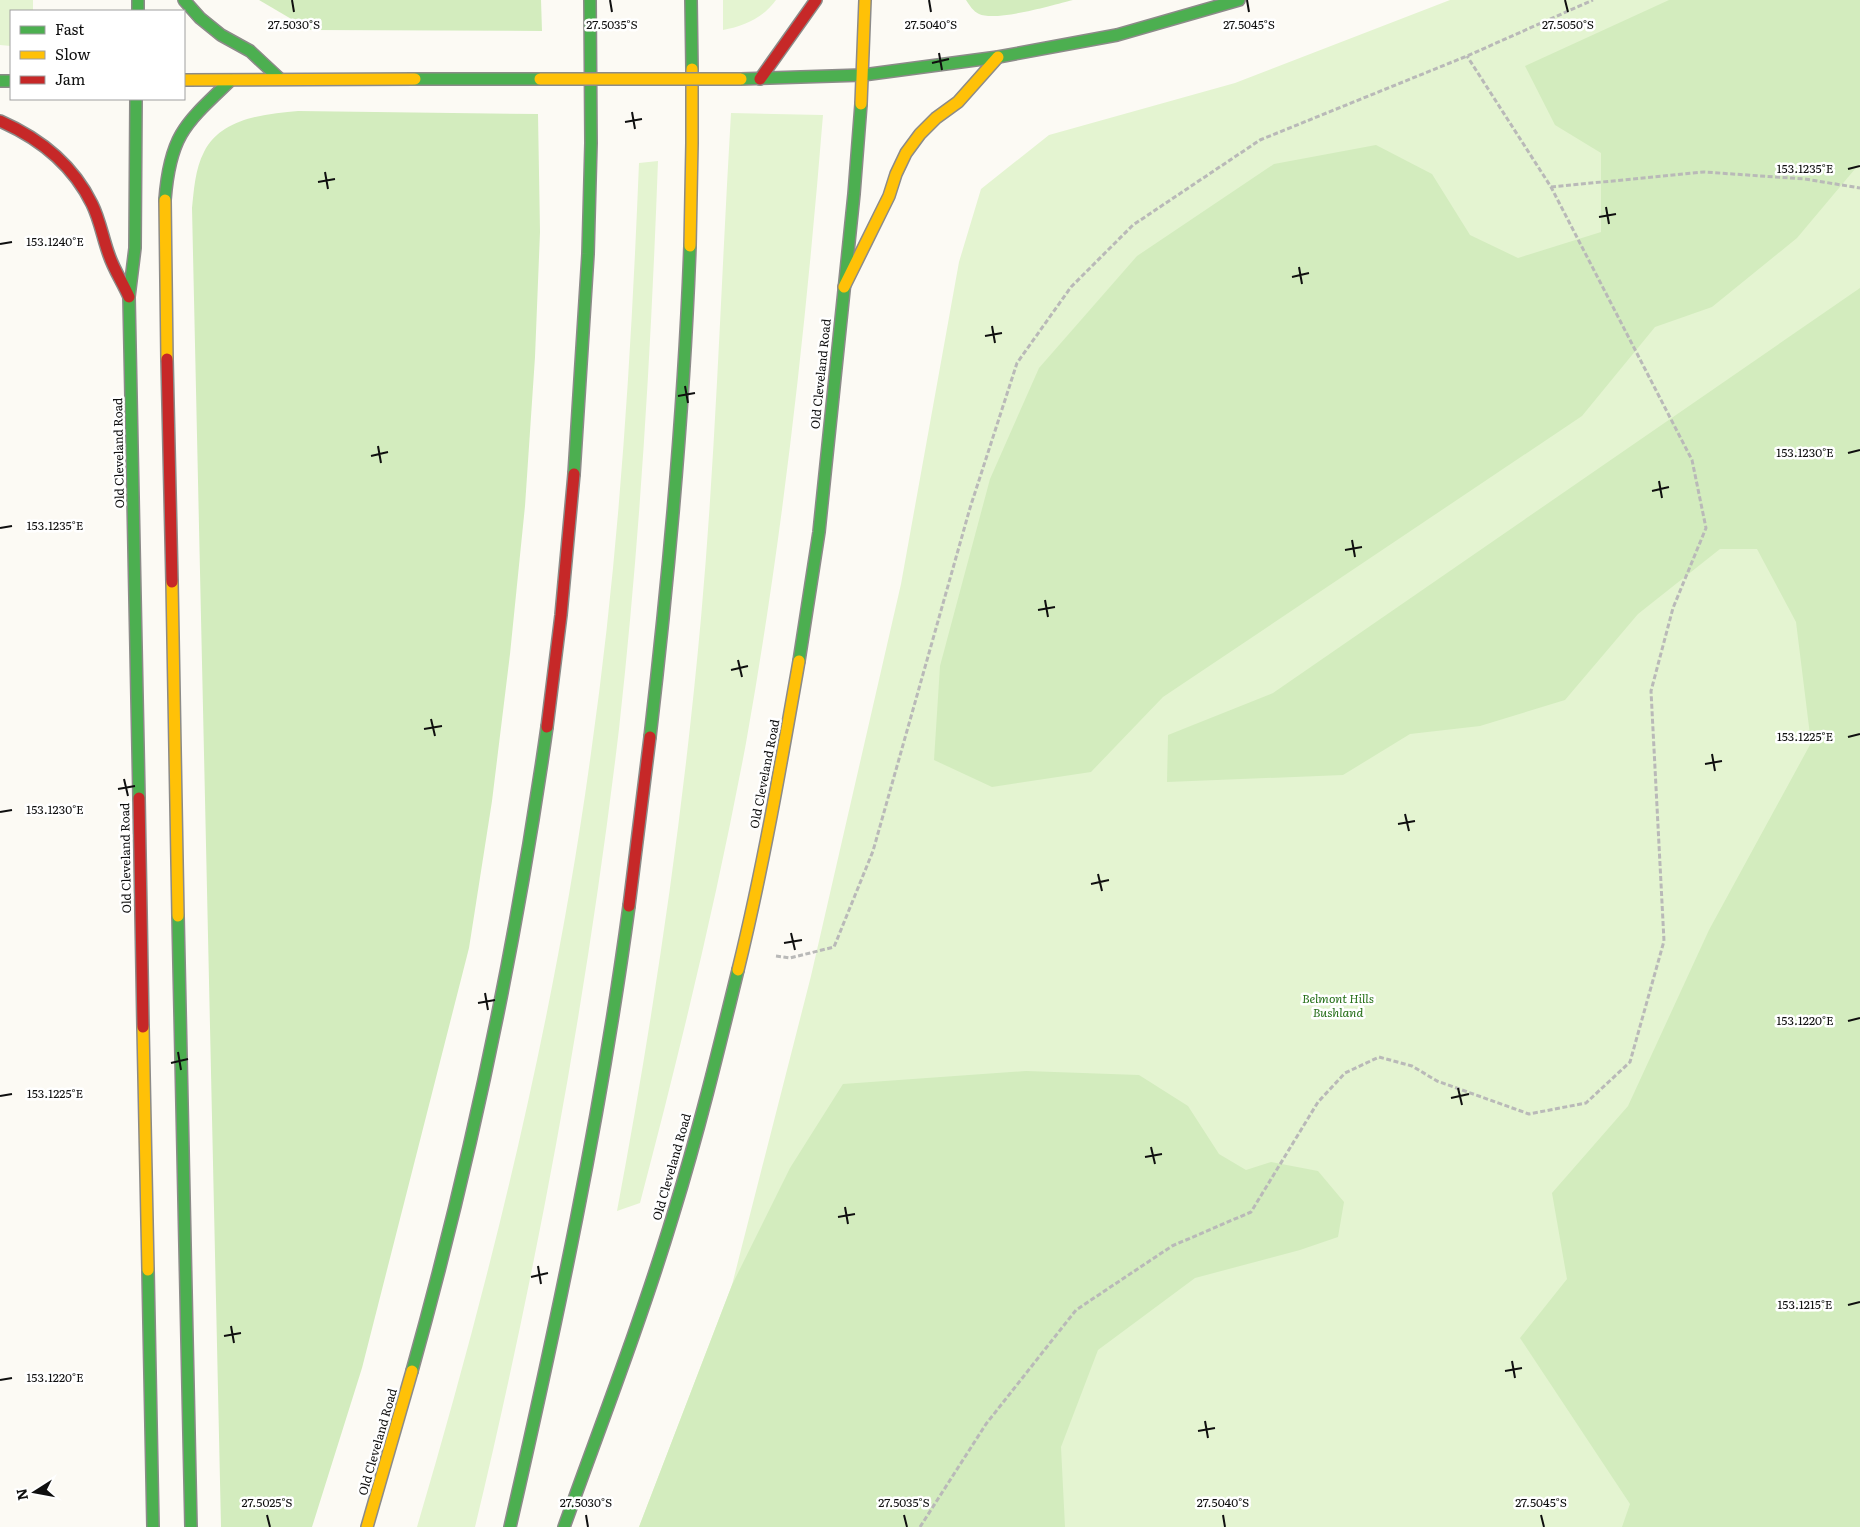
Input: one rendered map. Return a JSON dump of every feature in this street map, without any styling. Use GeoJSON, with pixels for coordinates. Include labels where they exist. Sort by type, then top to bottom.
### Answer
{"type":"FeatureCollection","features":[{"type":"Feature","properties":{"kind":"main road"},"geometry":{"type":"LineString","coordinates":[[184,0],[200,18],[221,35],[250,51],[280,79]]}},
{"type":"Feature","properties":{"kind":"main road","name":"Old Cleveland Road"},"geometry":{"type":"LineString","coordinates":[[368,1527],[432,1299],[466,1164],[496,1026],[522,886],[544,746],[562,606],[585,310],[591,161],[590,0]]}},
{"type":"Feature","properties":{"kind":"main road"},"geometry":{"type":"LineString","coordinates":[[510,1527],[540,1399],[573,1243],[596,1116],[630,900],[652,733],[676,474],[685,325],[692,163],[691,0]]}},
{"type":"Feature","properties":{"kind":"main road"},"geometry":{"type":"LineString","coordinates":[[760,79],[816,0]]}},
{"type":"Feature","properties":{"kind":"main road","name":"Old Cleveland Road"},"geometry":{"type":"LineString","coordinates":[[564,1527],[624,1362],[673,1216],[714,1070],[742,953],[778,781],[802,647],[818,532],[854,194],[863,75],[865,0]]}},
{"type":"Feature","properties":{"kind":"main road"},"geometry":{"type":"LineString","coordinates":[[185,80],[760,79],[863,75],[998,57],[1117,35],[1239,0]]}},
{"type":"Feature","properties":{"kind":"main road"},"geometry":{"type":"LineString","coordinates":[[844,287],[889,196],[896,174],[906,153],[920,134],[936,118],[958,102],[998,57]]}},
{"type":"Feature","properties":{"kind":"main road"},"geometry":{"type":"LineString","coordinates":[[192,1527],[164,213],[166,182],[176,144],[183,131],[231,80]]}},
{"type":"Feature","properties":{"kind":"main road","name":"Old Cleveland Road"},"geometry":{"type":"LineString","coordinates":[[136,100],[135,248],[129,297],[153,1527]]}},
{"type":"Feature","properties":{"kind":"main road"},"geometry":{"type":"LineString","coordinates":[[0,121],[14,126],[40,141],[60,157],[78,180],[92,204],[110,257],[129,297]]}},
{"type":"Feature","properties":{"kind":"path"},"geometry":{"type":"LineString","coordinates":[[742,953],[790,958],[834,947],[873,851],[970,508],[1017,363],[1071,287],[1134,225],[1260,140],[1467,56],[1593,0]]}},
{"type":"Feature","properties":{"kind":"path"},"geometry":{"type":"LineString","coordinates":[[920,1527],[986,1424],[1076,1310],[1172,1246],[1251,1212],[1318,1102],[1345,1072],[1378,1057],[1412,1066],[1437,1081],[1528,1114],[1586,1103],[1630,1062],[1664,941],[1651,691],[1673,608],[1706,528],[1692,460],[1551,187],[1467,56]]}},
{"type":"Feature","properties":{"kind":"path"},"geometry":{"type":"LineString","coordinates":[[1551,187],[1704,172],[1806,179],[1860,188]]}},
{"type":"Feature","properties":{"kind":"green space"},"geometry":{"type":"Polygon","coordinates":[[[0,0],[33,0],[33,10],[10,10],[10,46],[0,45],[0,0]]]}},
{"type":"Feature","properties":{"kind":"green space"},"geometry":{"type":"Polygon","coordinates":[[[259,0],[541,0],[542,31],[310,30],[259,0]]]}},
{"type":"Feature","properties":{"kind":"green space"},"geometry":{"type":"Polygon","coordinates":[[[723,0],[776,0],[765,12],[752,20],[723,30],[723,0]]]}},
{"type":"Feature","properties":{"kind":"green space"},"geometry":{"type":"Polygon","coordinates":[[[966,0],[1073,0],[1025,12],[987,16],[975,11],[966,0]]]}},
{"type":"Feature","properties":{"kind":"green space","name":"Belmont Hills Bushland"},"geometry":{"type":"Polygon","coordinates":[[[1450,0],[1860,0],[1860,1527],[639,1527],[732,1285],[811,976],[901,584],[959,262],[981,189],[1049,135],[1235,83],[1450,0]]]}},
{"type":"Feature","properties":{"kind":"green space"},"geometry":{"type":"Polygon","coordinates":[[[1669,0],[1860,0],[1860,163],[1797,238],[1712,307],[1655,327],[1582,416],[1163,697],[1091,772],[992,787],[934,760],[940,666],[990,479],[1039,368],[1137,256],[1274,164],[1376,145],[1432,174],[1470,235],[1518,258],[1601,232],[1601,153],[1555,125],[1525,66],[1669,0]]]}},
{"type":"Feature","properties":{"kind":"green space"},"geometry":{"type":"Polygon","coordinates":[[[298,111],[538,114],[540,232],[535,357],[525,506],[510,654],[492,801],[469,948],[362,1368],[312,1527],[221,1527],[192,208],[195,180],[201,159],[212,141],[221,132],[233,125],[258,116],[298,111]]]}},
{"type":"Feature","properties":{"kind":"green space"},"geometry":{"type":"Polygon","coordinates":[[[731,113],[823,115],[801,351],[771,587],[746,743],[723,859],[683,1032],[640,1203],[617,1211],[666,915],[694,693],[711,492],[731,113]]]}},
{"type":"Feature","properties":{"kind":"green space"},"geometry":{"type":"Polygon","coordinates":[[[658,161],[644,445],[619,729],[592,930],[559,1130],[520,1329],[475,1527],[417,1527],[445,1432],[496,1240],[540,1047],[559,949],[591,753],[609,606],[628,385],[639,163],[658,161]]]}},
{"type":"Feature","properties":{"kind":"green space"},"geometry":{"type":"Polygon","coordinates":[[[1860,288],[1860,1527],[1622,1527],[1630,1504],[1520,1338],[1567,1279],[1552,1193],[1628,1106],[1709,930],[1811,743],[1796,622],[1757,549],[1720,549],[1638,614],[1565,700],[1480,726],[1410,734],[1343,775],[1167,782],[1168,735],[1273,693],[1860,288]]]}},
{"type":"Feature","properties":{"kind":"green space"},"geometry":{"type":"Polygon","coordinates":[[[1026,1071],[1139,1075],[1188,1106],[1219,1154],[1246,1170],[1271,1162],[1318,1171],[1344,1202],[1338,1237],[1300,1250],[1195,1278],[1098,1350],[1061,1447],[1065,1527],[639,1527],[732,1285],[790,1168],[843,1084],[1026,1071]]]}},
{"type":"Feature","properties":{"kind":"traffic: fast"},"geometry":{"type":"LineString","coordinates":[[138,0],[138,10]]}},
{"type":"Feature","properties":{"kind":"traffic: fast"},"geometry":{"type":"LineString","coordinates":[[184,0],[200,18],[221,35],[250,51],[280,79]]}},
{"type":"Feature","properties":{"kind":"traffic: fast"},"geometry":{"type":"LineString","coordinates":[[574,474],[588,254],[591,143],[590,0]]}},
{"type":"Feature","properties":{"kind":"traffic: fast"},"geometry":{"type":"LineString","coordinates":[[691,0],[692,69]]}},
{"type":"Feature","properties":{"kind":"traffic: fast"},"geometry":{"type":"LineString","coordinates":[[863,75],[998,57],[1117,35],[1239,0]]}},
{"type":"Feature","properties":{"kind":"traffic: fast"},"geometry":{"type":"LineString","coordinates":[[741,79],[863,75]]}},
{"type":"Feature","properties":{"kind":"traffic: fast"},"geometry":{"type":"LineString","coordinates":[[415,79],[540,79]]}},
{"type":"Feature","properties":{"kind":"traffic: fast"},"geometry":{"type":"LineString","coordinates":[[165,200],[171,159],[183,131],[202,108],[231,80]]}},
{"type":"Feature","properties":{"kind":"traffic: fast"},"geometry":{"type":"LineString","coordinates":[[0,81],[10,81]]}},
{"type":"Feature","properties":{"kind":"traffic: fast"},"geometry":{"type":"LineString","coordinates":[[136,100],[135,248],[129,297],[139,798]]}},
{"type":"Feature","properties":{"kind":"traffic: fast"},"geometry":{"type":"LineString","coordinates":[[799,661],[819,532],[854,194],[861,104]]}},
{"type":"Feature","properties":{"kind":"traffic: fast"},"geometry":{"type":"LineString","coordinates":[[650,737],[675,492],[690,246]]}},
{"type":"Feature","properties":{"kind":"traffic: fast"},"geometry":{"type":"LineString","coordinates":[[412,1371],[454,1212],[490,1052],[521,890],[547,727]]}},
{"type":"Feature","properties":{"kind":"traffic: fast"},"geometry":{"type":"LineString","coordinates":[[510,1527],[577,1218],[605,1062],[629,906]]}},
{"type":"Feature","properties":{"kind":"traffic: fast"},"geometry":{"type":"LineString","coordinates":[[178,916],[191,1527]]}},
{"type":"Feature","properties":{"kind":"traffic: fast"},"geometry":{"type":"LineString","coordinates":[[564,1527],[661,1255],[699,1124],[738,970]]}},
{"type":"Feature","properties":{"kind":"traffic: fast"},"geometry":{"type":"LineString","coordinates":[[148,1270],[153,1527]]}},
{"type":"Feature","properties":{"kind":"traffic: slow"},"geometry":{"type":"LineString","coordinates":[[861,104],[865,0]]}},
{"type":"Feature","properties":{"kind":"traffic: slow"},"geometry":{"type":"LineString","coordinates":[[844,287],[889,196],[896,174],[906,153],[920,134],[936,118],[958,102],[998,57]]}},
{"type":"Feature","properties":{"kind":"traffic: slow"},"geometry":{"type":"LineString","coordinates":[[690,246],[692,69]]}},
{"type":"Feature","properties":{"kind":"traffic: slow"},"geometry":{"type":"LineString","coordinates":[[185,80],[415,79]]}},
{"type":"Feature","properties":{"kind":"traffic: slow"},"geometry":{"type":"LineString","coordinates":[[540,79],[741,79]]}},
{"type":"Feature","properties":{"kind":"traffic: slow"},"geometry":{"type":"LineString","coordinates":[[165,200],[167,359]]}},
{"type":"Feature","properties":{"kind":"traffic: slow"},"geometry":{"type":"LineString","coordinates":[[172,582],[178,916]]}},
{"type":"Feature","properties":{"kind":"traffic: slow"},"geometry":{"type":"LineString","coordinates":[[738,970],[764,855],[799,661]]}},
{"type":"Feature","properties":{"kind":"traffic: slow"},"geometry":{"type":"LineString","coordinates":[[143,1027],[148,1270]]}},
{"type":"Feature","properties":{"kind":"traffic: slow"},"geometry":{"type":"LineString","coordinates":[[367,1527],[412,1371]]}},
{"type":"Feature","properties":{"kind":"traffic: jam"},"geometry":{"type":"LineString","coordinates":[[760,79],[816,0]]}},
{"type":"Feature","properties":{"kind":"traffic: jam"},"geometry":{"type":"LineString","coordinates":[[0,121],[41,144],[54,154],[75,177],[95,210],[111,261],[129,297]]}},
{"type":"Feature","properties":{"kind":"traffic: jam"},"geometry":{"type":"LineString","coordinates":[[167,359],[172,582]]}},
{"type":"Feature","properties":{"kind":"traffic: jam"},"geometry":{"type":"LineString","coordinates":[[547,727],[561,615],[574,474]]}},
{"type":"Feature","properties":{"kind":"traffic: jam"},"geometry":{"type":"LineString","coordinates":[[629,906],[650,737]]}},
{"type":"Feature","properties":{"kind":"traffic: jam"},"geometry":{"type":"LineString","coordinates":[[139,798],[143,1027]]}}]}
